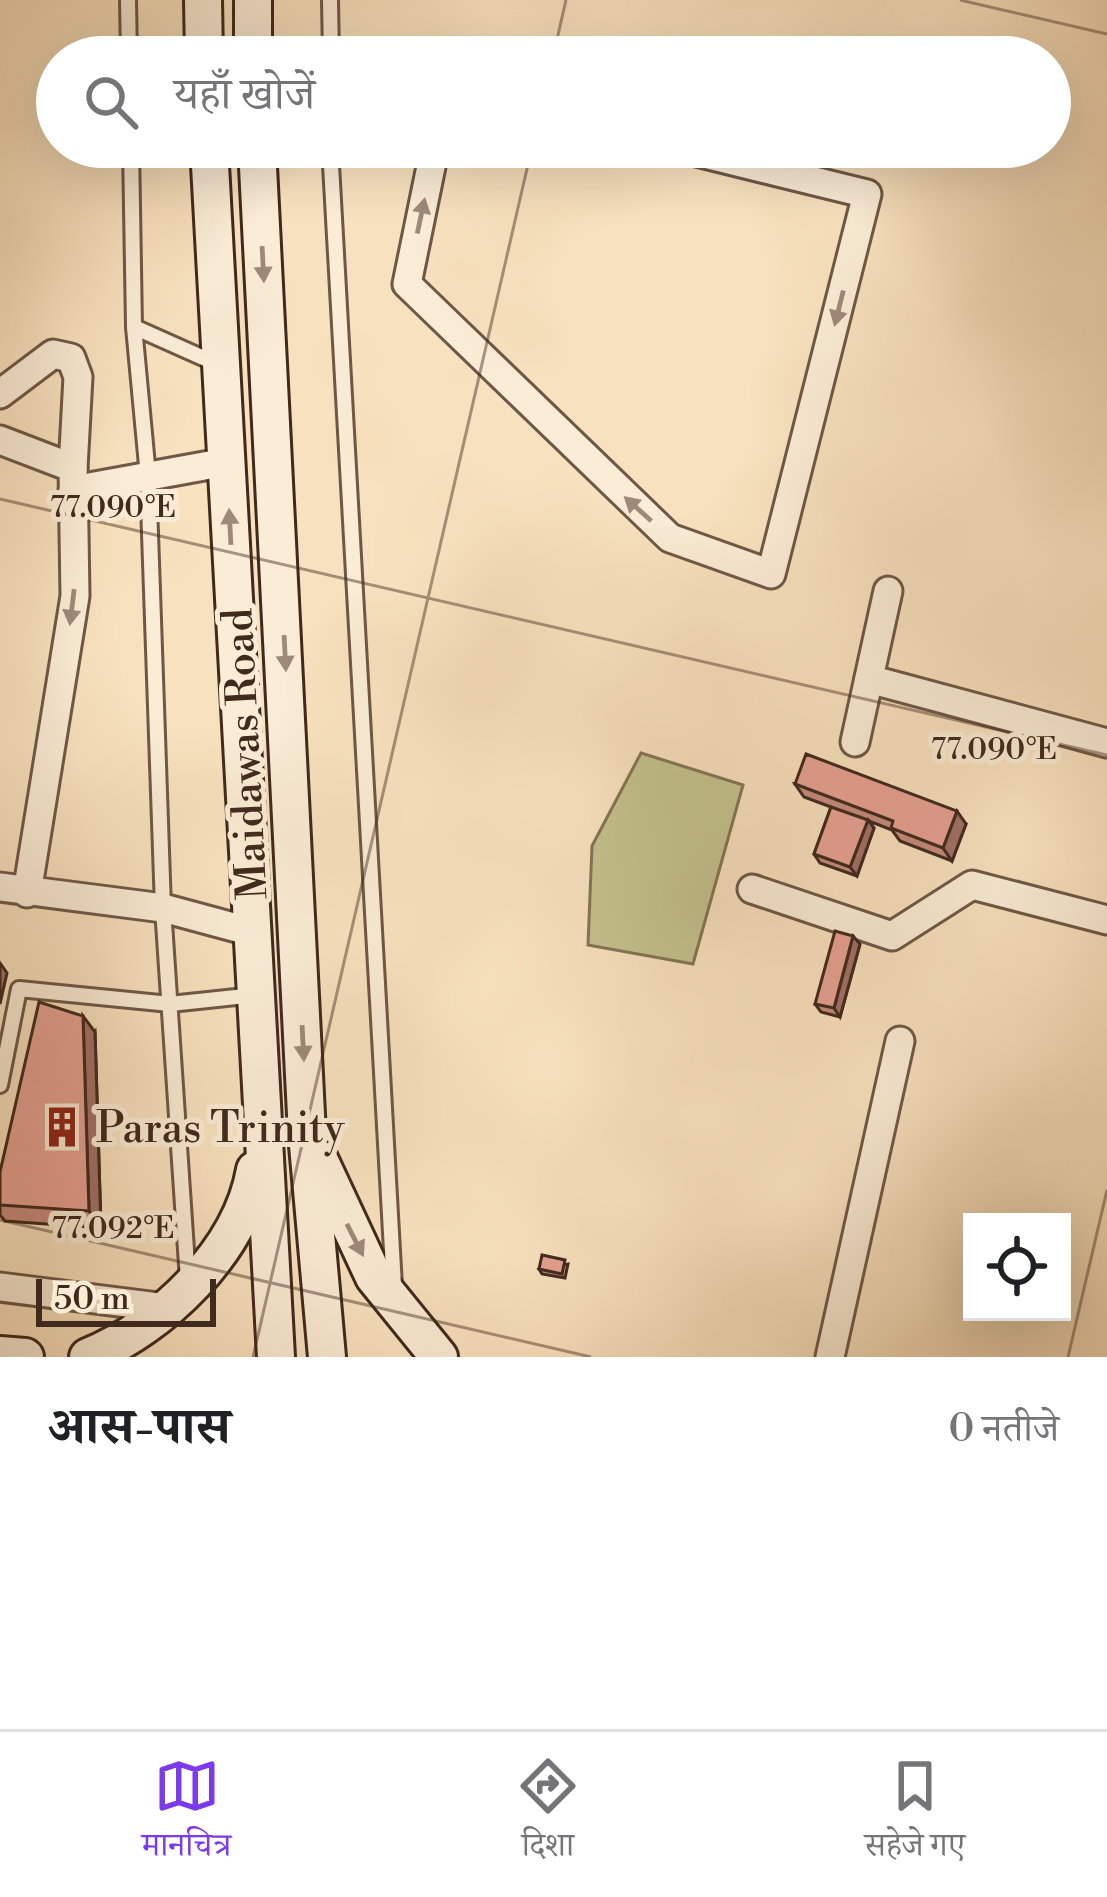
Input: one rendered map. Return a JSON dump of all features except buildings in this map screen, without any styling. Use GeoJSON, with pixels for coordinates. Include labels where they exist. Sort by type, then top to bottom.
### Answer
{"type":"FeatureCollection","features":[{"type":"Feature","properties":{"kind":"street"},"geometry":{"type":"LineString","coordinates":[[203,0],[204,36]]}},
{"type":"Feature","properties":{"kind":"street"},"geometry":{"type":"LineString","coordinates":[[253,0],[253,36]]}},
{"type":"Feature","properties":{"kind":"street","name":"Maidawas Road"},"geometry":{"type":"LineString","coordinates":[[210,168],[276,1357]]}},
{"type":"Feature","properties":{"kind":"street","name":"Maidawas Road"},"geometry":{"type":"LineString","coordinates":[[258,168],[308,1133],[327,1357]]}},
{"type":"Feature","properties":{"kind":"street"},"geometry":{"type":"LineString","coordinates":[[431,168],[407,284],[670,538],[770,574],[867,194],[761,168]]}},
{"type":"Feature","properties":{"kind":"street"},"geometry":{"type":"LineString","coordinates":[[0,394],[53,354],[71,358],[78,377],[73,479],[75,596],[14,890],[163,908],[252,932]]}},
{"type":"Feature","properties":{"kind":"street"},"geometry":{"type":"LineString","coordinates":[[0,440],[73,479],[148,476],[226,462]]}},
{"type":"Feature","properties":{"kind":"street"},"geometry":{"type":"LineString","coordinates":[[855,742],[888,591]]}},
{"type":"Feature","properties":{"kind":"street"},"geometry":{"type":"LineString","coordinates":[[869,679],[1107,743]]}},
{"type":"Feature","properties":{"kind":"street"},"geometry":{"type":"LineString","coordinates":[[752,889],[892,936],[971,885],[1107,920]]}},
{"type":"Feature","properties":{"kind":"street"},"geometry":{"type":"LineString","coordinates":[[830,1357],[900,1041]]}},
{"type":"Feature","properties":{"kind":"street"},"geometry":{"type":"LineString","coordinates":[[88,1357],[122,1343],[177,1298],[249,1201],[262,1130]]}},
{"type":"Feature","properties":{"kind":"street"},"geometry":{"type":"LineString","coordinates":[[308,1133],[346,1222],[396,1306],[439,1357]]}},
{"type":"Feature","properties":{"kind":"street"},"geometry":{"type":"LineString","coordinates":[[0,1287],[177,1298]]}},
{"type":"Feature","properties":{"kind":"street"},"geometry":{"type":"LineString","coordinates":[[0,1355],[25,1357]]}},
{"type":"Feature","properties":{"kind":"lane"},"geometry":{"type":"LineString","coordinates":[[128,0],[129,36]]}},
{"type":"Feature","properties":{"kind":"lane"},"geometry":{"type":"LineString","coordinates":[[330,0],[331,36]]}},
{"type":"Feature","properties":{"kind":"lane"},"geometry":{"type":"LineString","coordinates":[[131,168],[134,327],[148,476],[170,1004],[177,1298]]}},
{"type":"Feature","properties":{"kind":"lane"},"geometry":{"type":"LineString","coordinates":[[331,168],[396,1306]]}},
{"type":"Feature","properties":{"kind":"lane"},"geometry":{"type":"LineString","coordinates":[[134,327],[221,366]]}},
{"type":"Feature","properties":{"kind":"lane"},"geometry":{"type":"LineString","coordinates":[[0,1085],[19,989],[170,1004],[255,995]]}},
{"type":"Feature","properties":{"kind":"shaded area"},"geometry":{"type":"Polygon","coordinates":[[[641,753],[743,785],[693,964],[588,945],[592,846],[641,753]]]}},
{"type":"Feature","properties":{"kind":"place","name":"Paras Trinity"},"geometry":{"type":"Point","coordinates":[62,1127]}}]}
